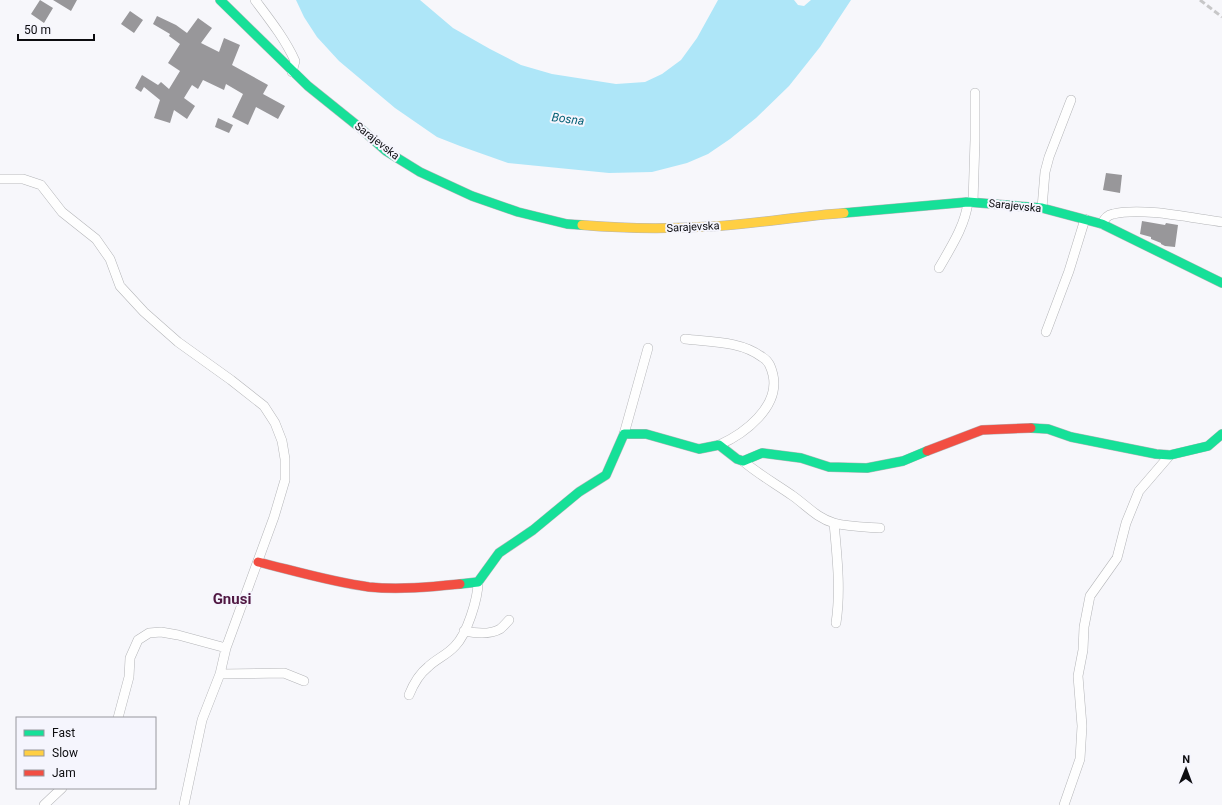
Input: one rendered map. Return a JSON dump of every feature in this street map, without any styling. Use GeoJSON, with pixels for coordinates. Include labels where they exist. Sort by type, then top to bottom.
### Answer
{"type":"FeatureCollection","features":[{"type":"Feature","properties":{"kind":"main road","name":"Sarajevska"},"geometry":{"type":"LineString","coordinates":[[220,0],[292,72],[386,151],[420,172],[472,196],[518,212],[567,224],[614,228],[659,229],[720,226],[838,213],[970,202],[1042,208],[1102,224],[1222,283]]}},
{"type":"Feature","properties":{"kind":"main road"},"geometry":{"type":"LineString","coordinates":[[258,562],[346,583],[382,588],[424,588],[478,582],[500,553],[533,530],[579,492],[606,475],[624,434],[646,434],[698,448],[719,445],[737,459],[743,461],[762,453],[801,458],[829,467],[867,468],[903,461],[982,430],[1024,427],[1048,429],[1072,437],[1156,454],[1170,455],[1208,446],[1222,434]]}},
{"type":"Feature","properties":{"kind":"street"},"geometry":{"type":"LineString","coordinates":[[255,0],[277,29],[290,50],[295,62],[292,72]]}},
{"type":"Feature","properties":{"kind":"street"},"geometry":{"type":"LineString","coordinates":[[939,268],[960,230],[970,202],[975,140],[975,93]]}},
{"type":"Feature","properties":{"kind":"street"},"geometry":{"type":"LineString","coordinates":[[1042,208],[1045,172],[1049,157],[1071,100]]}},
{"type":"Feature","properties":{"kind":"street"},"geometry":{"type":"LineString","coordinates":[[0,179],[23,179],[41,185],[62,212],[96,239],[110,259],[120,286],[144,312],[178,342],[264,406],[275,423],[282,441],[285,459],[285,480],[274,517],[226,648],[220,674],[202,720],[184,805]]}},
{"type":"Feature","properties":{"kind":"street"},"geometry":{"type":"LineString","coordinates":[[1102,224],[1103,220],[1112,214],[1128,212],[1150,212],[1222,222]]}},
{"type":"Feature","properties":{"kind":"street"},"geometry":{"type":"LineString","coordinates":[[1046,332],[1069,272],[1085,219]]}},
{"type":"Feature","properties":{"kind":"street"},"geometry":{"type":"LineString","coordinates":[[685,340],[734,344],[763,357],[770,366],[774,378],[773,392],[765,407],[749,427],[733,438],[719,445]]}},
{"type":"Feature","properties":{"kind":"street"},"geometry":{"type":"LineString","coordinates":[[624,434],[648,348]]}},
{"type":"Feature","properties":{"kind":"street"},"geometry":{"type":"LineString","coordinates":[[1064,805],[1080,759],[1082,726],[1078,676],[1083,650],[1084,627],[1090,596],[1117,558],[1126,523],[1139,491],[1170,455]]}},
{"type":"Feature","properties":{"kind":"street"},"geometry":{"type":"LineString","coordinates":[[743,461],[755,471],[794,496],[815,514],[834,523],[880,528]]}},
{"type":"Feature","properties":{"kind":"street"},"geometry":{"type":"LineString","coordinates":[[834,523],[839,588],[836,623]]}},
{"type":"Feature","properties":{"kind":"street"},"geometry":{"type":"LineString","coordinates":[[409,695],[415,681],[428,667],[455,646],[469,621],[475,602],[478,582]]}},
{"type":"Feature","properties":{"kind":"street"},"geometry":{"type":"LineString","coordinates":[[464,631],[480,632],[499,629],[509,620]]}},
{"type":"Feature","properties":{"kind":"street"},"geometry":{"type":"LineString","coordinates":[[118,717],[129,676],[130,658],[138,640],[149,633],[161,632],[226,648]]}},
{"type":"Feature","properties":{"kind":"street"},"geometry":{"type":"LineString","coordinates":[[220,674],[284,673],[304,681]]}},
{"type":"Feature","properties":{"kind":"street"},"geometry":{"type":"LineString","coordinates":[[44,805],[61,789]]}},
{"type":"Feature","properties":{"kind":"water","name":"Bosna"},"geometry":{"type":"Polygon","coordinates":[[[296,0],[420,0],[453,28],[521,65],[552,74],[616,84],[645,82],[662,74],[681,60],[697,38],[718,0],[794,0],[798,5],[804,6],[811,0],[851,0],[820,47],[789,86],[756,118],[730,139],[708,154],[687,163],[652,172],[609,173],[508,163],[437,137],[395,108],[339,61],[317,37],[304,17],[296,0]]]}},
{"type":"Feature","properties":{"kind":"building"},"geometry":{"type":"Polygon","coordinates":[[[40,0],[53,8],[44,23],[31,14],[40,0]]]}},
{"type":"Feature","properties":{"kind":"building"},"geometry":{"type":"Polygon","coordinates":[[[53,0],[77,0],[71,11],[53,0]]]}},
{"type":"Feature","properties":{"kind":"building"},"geometry":{"type":"Polygon","coordinates":[[[130,11],[143,20],[134,33],[121,24],[130,11]]]}},
{"type":"Feature","properties":{"kind":"building"},"geometry":{"type":"Polygon","coordinates":[[[157,16],[176,25],[187,33],[198,18],[212,28],[201,43],[219,52],[224,38],[240,45],[232,65],[268,85],[263,94],[285,106],[278,119],[256,107],[248,125],[232,117],[243,94],[226,84],[224,90],[203,80],[198,89],[192,85],[184,98],[195,106],[187,119],[174,110],[170,123],[154,118],[160,100],[144,87],[141,92],[135,88],[142,75],[158,85],[161,82],[169,89],[180,71],[168,63],[180,44],[169,36],[170,34],[153,24],[157,16]]]}},
{"type":"Feature","properties":{"kind":"building"},"geometry":{"type":"Polygon","coordinates":[[[218,118],[233,125],[229,133],[215,127],[218,118]]]}},
{"type":"Feature","properties":{"kind":"building"},"geometry":{"type":"Polygon","coordinates":[[[1106,173],[1122,175],[1120,193],[1103,190],[1106,173]]]}},
{"type":"Feature","properties":{"kind":"building"},"geometry":{"type":"Polygon","coordinates":[[[1142,221],[1165,225],[1166,223],[1178,225],[1175,247],[1165,246],[1151,239],[1151,237],[1140,234],[1142,221]]]}},
{"type":"Feature","properties":{"kind":"railway"},"geometry":{"type":"LineString","coordinates":[[1200,0],[1222,17]]}},
{"type":"Feature","properties":{"kind":"traffic: fast"},"geometry":{"type":"LineString","coordinates":[[220,0],[308,86],[386,151],[420,172],[472,196],[518,212],[567,224],[582,225]]}},
{"type":"Feature","properties":{"kind":"traffic: fast"},"geometry":{"type":"LineString","coordinates":[[844,213],[968,202],[1042,208],[1102,224],[1222,283]]}},
{"type":"Feature","properties":{"kind":"traffic: fast"},"geometry":{"type":"LineString","coordinates":[[1031,428],[1048,429],[1071,437],[1156,454],[1170,455],[1208,446],[1222,434]]}},
{"type":"Feature","properties":{"kind":"traffic: fast"},"geometry":{"type":"LineString","coordinates":[[460,584],[478,582],[499,553],[533,530],[579,492],[606,475],[624,434],[646,434],[699,449],[719,445],[737,459],[743,461],[762,453],[801,458],[829,467],[867,468],[903,461],[927,451]]}},
{"type":"Feature","properties":{"kind":"traffic: slow"},"geometry":{"type":"LineString","coordinates":[[582,225],[634,228],[702,227],[735,225],[844,213]]}},
{"type":"Feature","properties":{"kind":"traffic: jam"},"geometry":{"type":"LineString","coordinates":[[927,451],[982,430],[1031,428]]}},
{"type":"Feature","properties":{"kind":"traffic: jam"},"geometry":{"type":"LineString","coordinates":[[258,562],[327,579],[369,587],[403,588],[460,584]]}},
{"type":"Feature","properties":{"kind":"district","name":"Gnusi"},"geometry":{"type":"Point","coordinates":[232,599]}}]}
